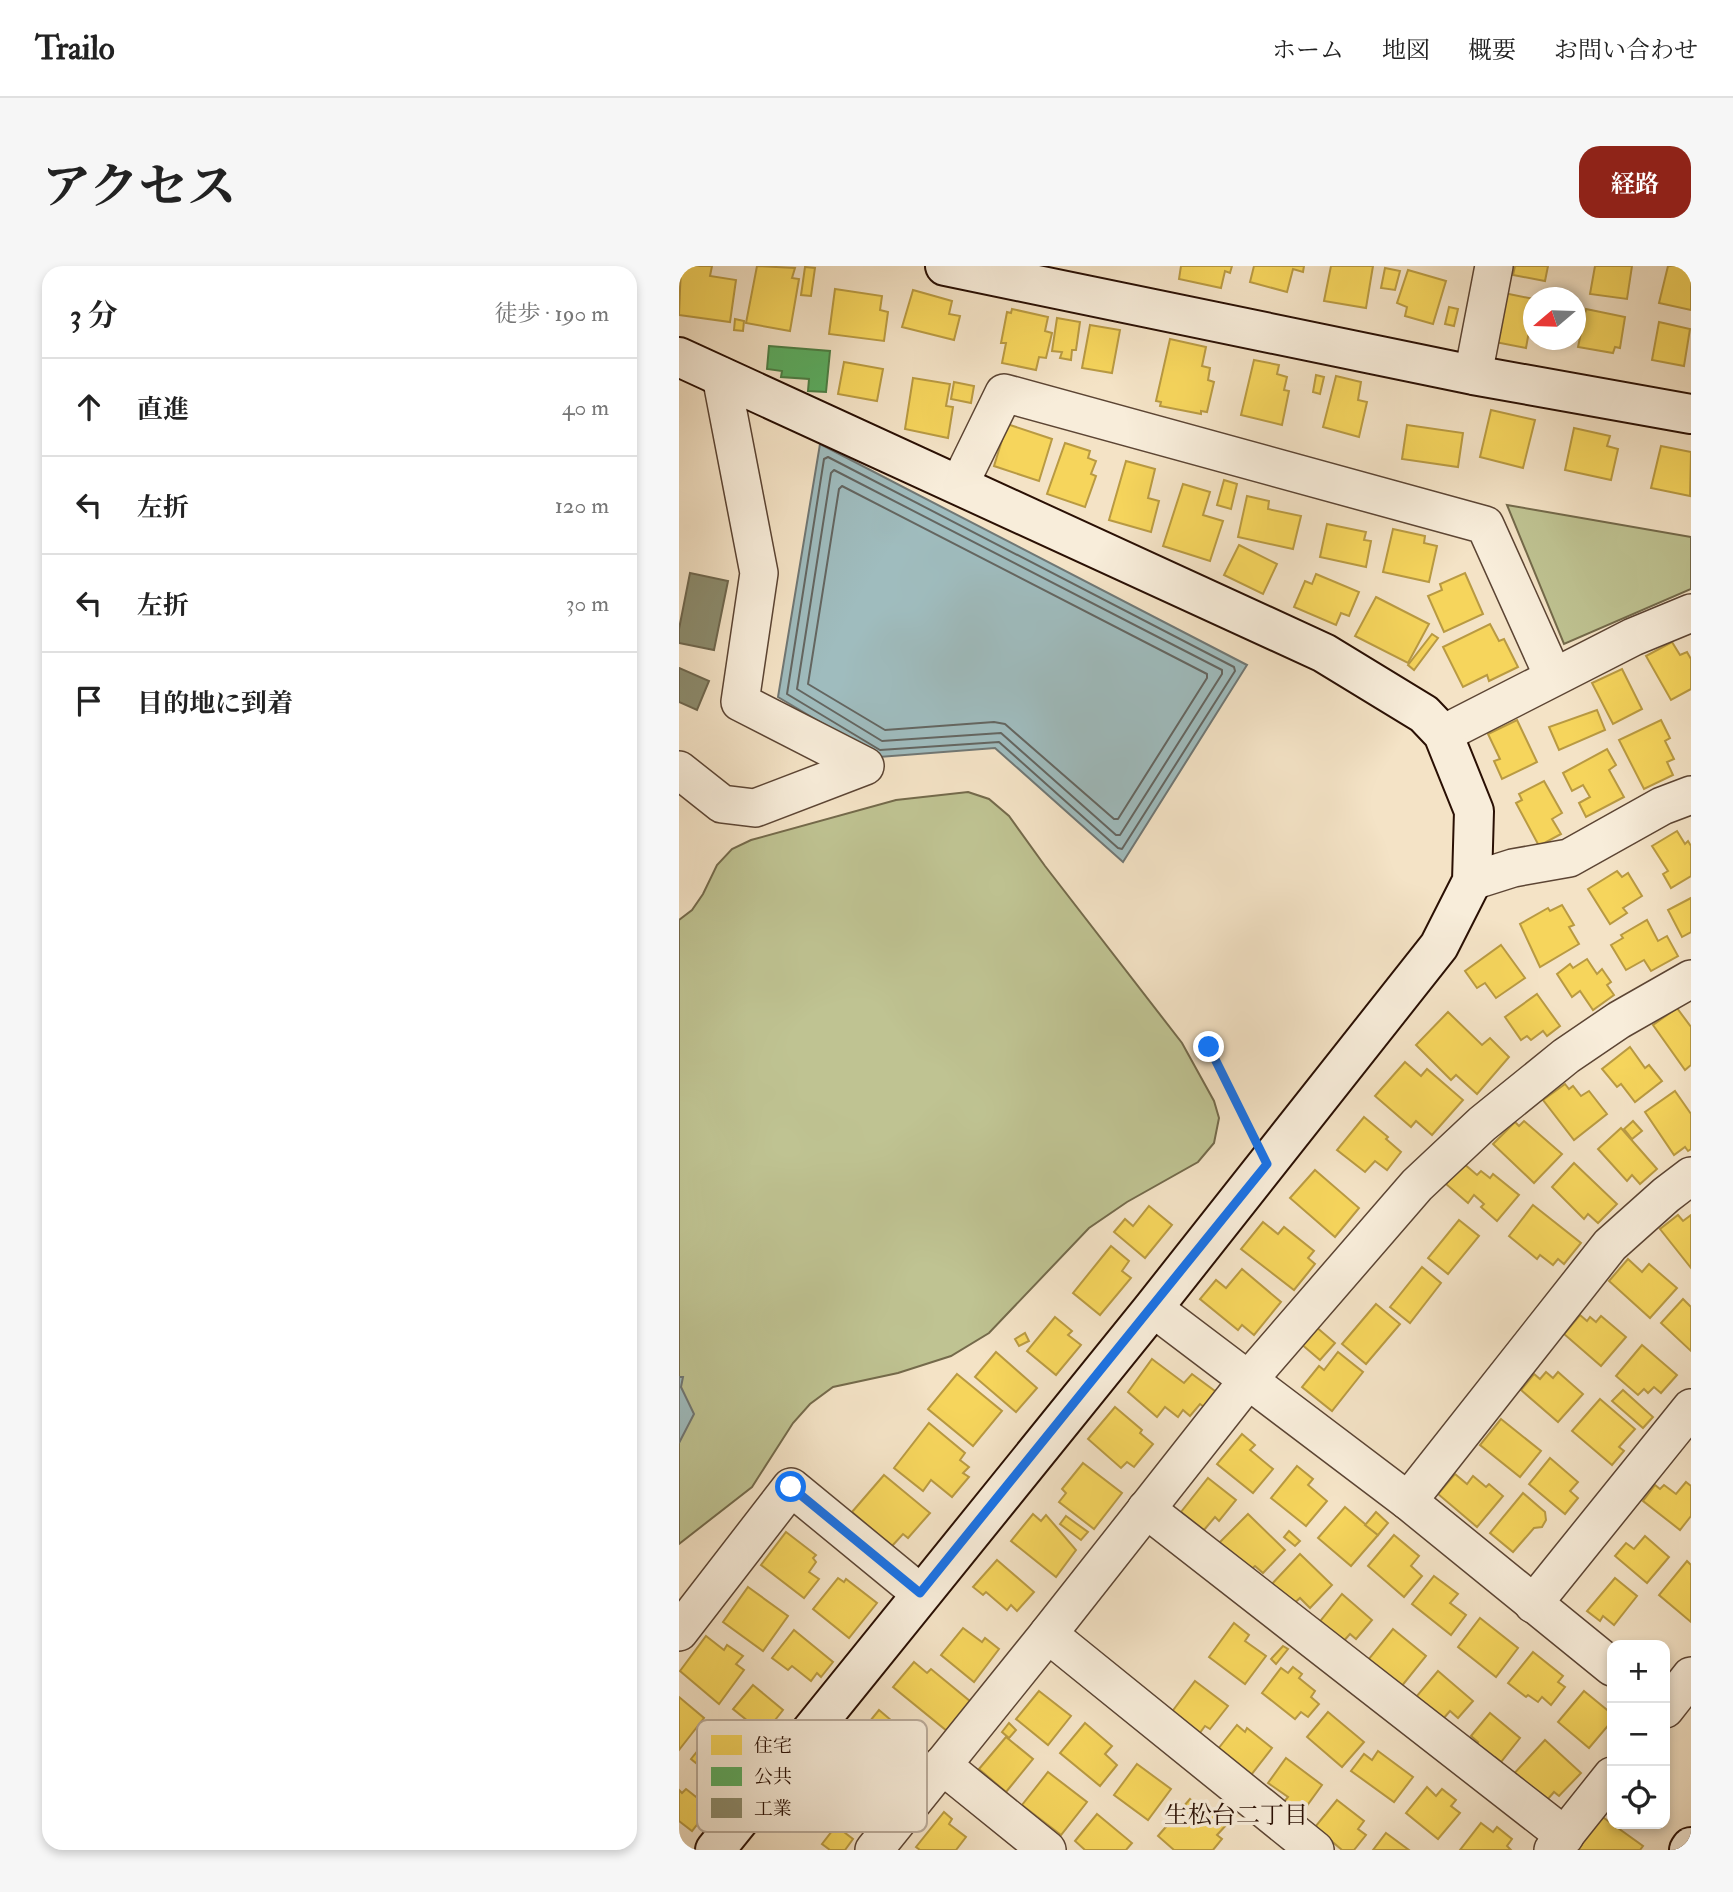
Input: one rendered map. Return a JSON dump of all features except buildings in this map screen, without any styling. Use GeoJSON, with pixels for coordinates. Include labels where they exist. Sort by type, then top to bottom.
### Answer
{"type":"FeatureCollection","features":[{"type":"Feature","properties":{"kind":"street"},"geometry":{"type":"LineString","coordinates":[[945,266],[1473,375],[1691,414]]}},
{"type":"Feature","properties":{"kind":"street"},"geometry":{"type":"LineString","coordinates":[[1473,375],[1494,266]]}},
{"type":"Feature","properties":{"kind":"street"},"geometry":{"type":"LineString","coordinates":[[679,357],[1324,653],[1424,714],[1443,734],[1474,811],[1472,881],[1439,946],[1153,1308],[819,1720]]}},
{"type":"Feature","properties":{"kind":"street"},"geometry":{"type":"LineString","coordinates":[[679,770],[722,804],[755,808],[866,766],[740,702],[759,573],[721,376]]}},
{"type":"Feature","properties":{"kind":"street"},"geometry":{"type":"LineString","coordinates":[[959,485],[1004,393],[1485,525],[1553,676]]}},
{"type":"Feature","properties":{"kind":"street"},"geometry":{"type":"LineString","coordinates":[[1443,734],[1553,676],[1633,637],[1691,613]]}},
{"type":"Feature","properties":{"kind":"street"},"geometry":{"type":"LineString","coordinates":[[1472,881],[1513,868],[1569,858],[1663,806],[1691,795]]}},
{"type":"Feature","properties":{"kind":"street"},"geometry":{"type":"LineString","coordinates":[[927,1784],[1249,1379],[1417,1185],[1482,1124],[1566,1056],[1619,1020],[1691,979]]}},
{"type":"Feature","properties":{"kind":"street"},"geometry":{"type":"LineString","coordinates":[[1408,1501],[1610,1245],[1666,1195],[1691,1177]]}},
{"type":"Feature","properties":{"kind":"street"},"geometry":{"type":"LineString","coordinates":[[1153,1308],[1408,1501],[1607,1663]]}},
{"type":"Feature","properties":{"kind":"street"},"geometry":{"type":"LineString","coordinates":[[1534,1604],[1691,1408]]}},
{"type":"Feature","properties":{"kind":"street"},"geometry":{"type":"LineString","coordinates":[[679,1632],[791,1487],[920,1593]]}},
{"type":"Feature","properties":{"kind":"street"},"geometry":{"type":"LineString","coordinates":[[1146,1509],[1559,1843],[1607,1782]]}},
{"type":"Feature","properties":{"kind":"street"},"geometry":{"type":"LineString","coordinates":[[1048,1634],[1315,1850]]}},
{"type":"Feature","properties":{"kind":"street"},"geometry":{"type":"LineString","coordinates":[[1670,1703],[1691,1676]]}},
{"type":"Feature","properties":{"kind":"street"},"geometry":{"type":"LineString","coordinates":[[1670,1713],[1691,1728]]}},
{"type":"Feature","properties":{"kind":"street"},"geometry":{"type":"LineString","coordinates":[[942,1765],[1047,1850]]}},
{"type":"Feature","properties":{"kind":"street"},"geometry":{"type":"LineString","coordinates":[[715,1850],[729,1832]]}},
{"type":"Feature","properties":{"kind":"street"},"geometry":{"type":"LineString","coordinates":[[874,1850],[888,1832]]}},
{"type":"Feature","properties":{"kind":"path"},"geometry":{"type":"LineString","coordinates":[[1209,1047],[1267,1164]]}},
{"type":"Feature","properties":{"kind":"green space"},"geometry":{"type":"Polygon","coordinates":[[[1507,505],[1691,537],[1691,589],[1564,644],[1507,505]]]}},
{"type":"Feature","properties":{"kind":"green space"},"geometry":{"type":"Polygon","coordinates":[[[968,792],[989,799],[1009,816],[1182,1043],[1214,1101],[1219,1118],[1214,1143],[1198,1162],[1127,1202],[1089,1228],[989,1333],[951,1356],[898,1373],[833,1387],[810,1404],[793,1423],[752,1487],[679,1544],[679,920],[692,910],[717,865],[732,849],[751,840],[896,800],[968,792]]]}},
{"type":"Feature","properties":{"kind":"water"},"geometry":{"type":"Polygon","coordinates":[[[820,444],[1247,665],[1123,862],[995,748],[879,757],[778,697],[820,444]]]}},
{"type":"Feature","properties":{"kind":"water"},"geometry":{"type":"Polygon","coordinates":[[[679,1377],[683,1377],[681,1387],[694,1414],[679,1443],[679,1377]]]}},
{"type":"Feature","properties":{"kind":"district","name":"生松台二丁目"},"geometry":{"type":"Point","coordinates":[1236,1815]}},
{"type":"Feature","properties":{"kind":"route"},"geometry":{"type":"LineString","coordinates":[[791,1487],[920,1593],[1267,1164],[1209,1047]]}}]}
